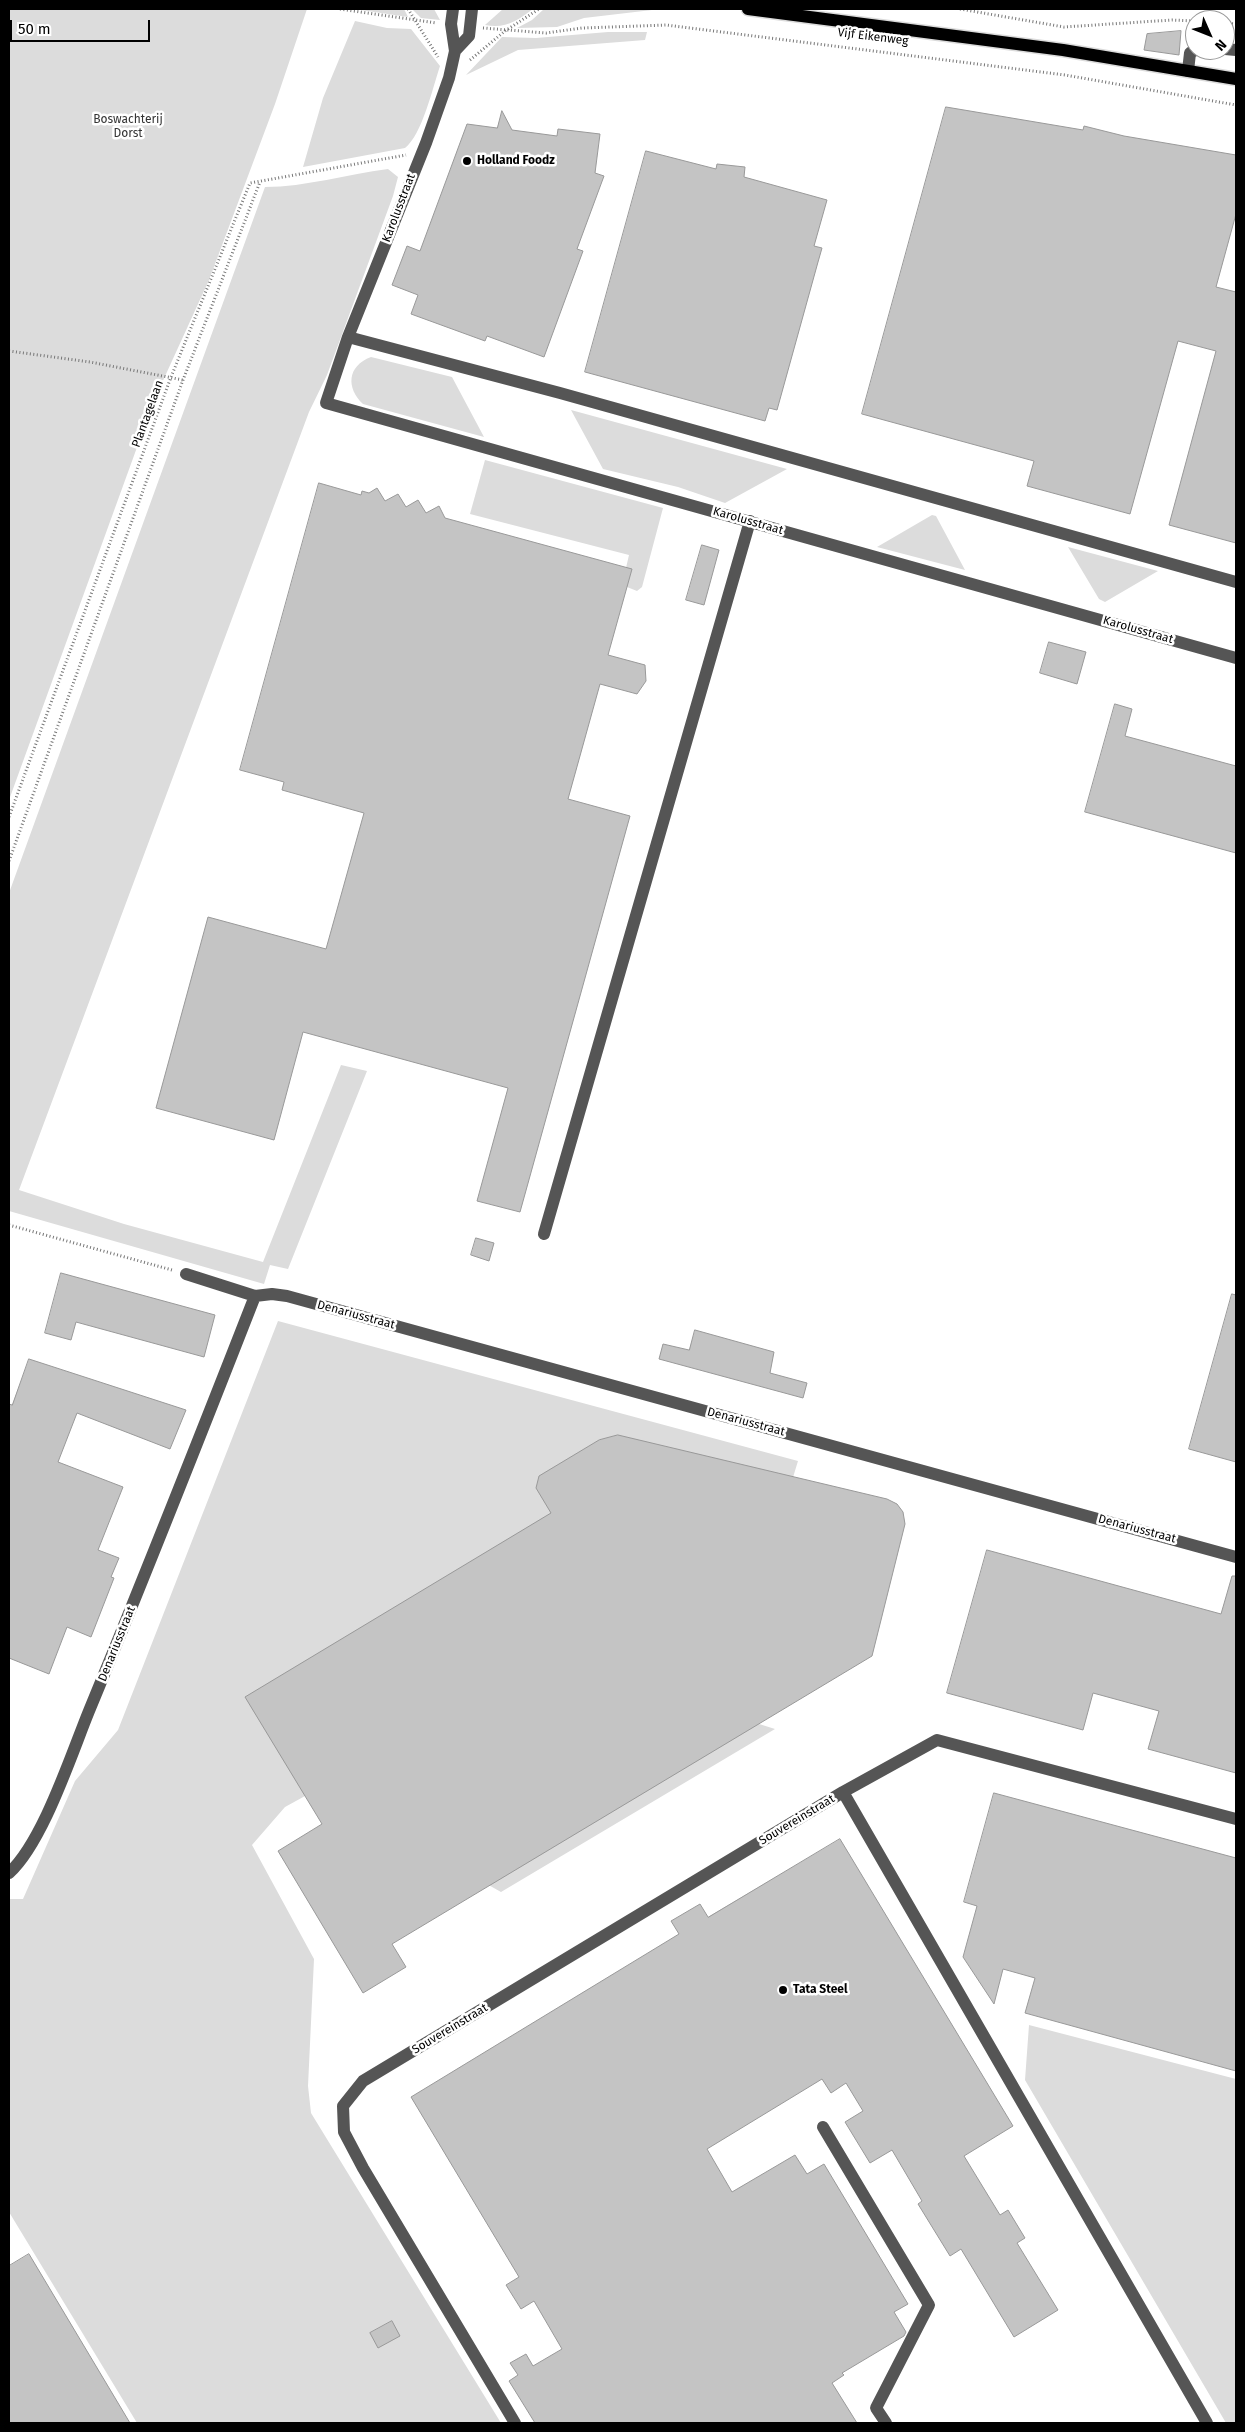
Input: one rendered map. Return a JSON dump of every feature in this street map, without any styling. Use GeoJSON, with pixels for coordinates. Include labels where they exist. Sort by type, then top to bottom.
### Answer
{"type":"FeatureCollection","features":[{"type":"Feature","properties":{"kind":"main road","name":"Vijf Eikenweg"},"geometry":{"type":"LineString","coordinates":[[748,9],[1054,49],[1236,79]]}},
{"type":"Feature","properties":{"kind":"street","name":"Karolusstraat"},"geometry":{"type":"LineString","coordinates":[[453,9],[452,37],[455,51],[449,78],[348,337],[326,403],[1236,658]]}},
{"type":"Feature","properties":{"kind":"street","name":"Karolusstraat"},"geometry":{"type":"LineString","coordinates":[[455,51],[468,36],[472,9]]}},
{"type":"Feature","properties":{"kind":"street"},"geometry":{"type":"LineString","coordinates":[[1188,71],[1189,60]]}},
{"type":"Feature","properties":{"kind":"street"},"geometry":{"type":"LineString","coordinates":[[348,337],[560,393],[1236,582]]}},
{"type":"Feature","properties":{"kind":"street"},"geometry":{"type":"LineString","coordinates":[[544,1234],[750,521]]}},
{"type":"Feature","properties":{"kind":"street","name":"Denariusstraat"},"geometry":{"type":"LineString","coordinates":[[186,1274],[255,1296],[272,1294],[287,1296],[1236,1557]]}},
{"type":"Feature","properties":{"kind":"street","name":"Denariusstraat"},"geometry":{"type":"LineString","coordinates":[[9,1873],[28,1850],[52,1800],[145,1576],[255,1296]]}},
{"type":"Feature","properties":{"kind":"street","name":"Souvereinstraat"},"geometry":{"type":"LineString","coordinates":[[515,2423],[363,2168],[344,2132],[342,2106],[362,2081],[843,1792],[937,1740],[1236,1819]]}},
{"type":"Feature","properties":{"kind":"street"},"geometry":{"type":"LineString","coordinates":[[843,1792],[1207,2423]]}},
{"type":"Feature","properties":{"kind":"street"},"geometry":{"type":"LineString","coordinates":[[823,2127],[929,2305],[876,2408],[886,2423]]}},
{"type":"Feature","properties":{"kind":"path"},"geometry":{"type":"LineString","coordinates":[[340,9],[415,21]]}},
{"type":"Feature","properties":{"kind":"path"},"geometry":{"type":"LineString","coordinates":[[408,9],[449,78],[505,31],[539,9]]}},
{"type":"Feature","properties":{"kind":"path"},"geometry":{"type":"LineString","coordinates":[[960,9],[1064,28],[1185,21]]}},
{"type":"Feature","properties":{"kind":"path","name":"Vijf Eikenweg"},"geometry":{"type":"LineString","coordinates":[[505,31],[546,33],[582,28],[666,25],[1065,75],[1236,105]]}},
{"type":"Feature","properties":{"kind":"path"},"geometry":{"type":"LineString","coordinates":[[9,861],[183,380],[260,181],[421,152]]}},
{"type":"Feature","properties":{"kind":"path","name":"Plantagelaan"},"geometry":{"type":"LineString","coordinates":[[9,817],[171,377],[243,196],[250,183],[260,181]]}},
{"type":"Feature","properties":{"kind":"path"},"geometry":{"type":"LineString","coordinates":[[9,351],[90,362],[183,380]]}},
{"type":"Feature","properties":{"kind":"path"},"geometry":{"type":"LineString","coordinates":[[9,1226],[186,1274]]}},
{"type":"Feature","properties":{"kind":"green space","name":"Boswachterij Dorst"},"geometry":{"type":"Polygon","coordinates":[[[9,9],[307,9],[275,104],[209,280],[161,385],[157,384],[149,405],[152,406],[9,800],[9,9]]]}},
{"type":"Feature","properties":{"kind":"green space"},"geometry":{"type":"Polygon","coordinates":[[[358,9],[404,9],[408,17],[361,10],[358,9]]]}},
{"type":"Feature","properties":{"kind":"green space"},"geometry":{"type":"Polygon","coordinates":[[[412,9],[434,9],[440,20],[421,18],[412,9]]]}},
{"type":"Feature","properties":{"kind":"green space"},"geometry":{"type":"Polygon","coordinates":[[[503,9],[533,9],[505,25],[485,25],[503,9]]]}},
{"type":"Feature","properties":{"kind":"green space"},"geometry":{"type":"Polygon","coordinates":[[[544,9],[652,10],[584,18],[557,27],[517,28],[532,20],[544,9]]]}},
{"type":"Feature","properties":{"kind":"green space"},"geometry":{"type":"Polygon","coordinates":[[[355,21],[387,28],[411,29],[440,66],[422,122],[417,133],[405,148],[303,167],[323,98],[355,21]]]}},
{"type":"Feature","properties":{"kind":"green space"},"geometry":{"type":"Polygon","coordinates":[[[608,32],[647,32],[645,40],[518,50],[466,75],[502,37],[536,38],[608,32]]]}},
{"type":"Feature","properties":{"kind":"green space"},"geometry":{"type":"Polygon","coordinates":[[[388,169],[398,177],[393,196],[327,375],[309,412],[19,1190],[124,1224],[263,1262],[341,1065],[367,1071],[288,1269],[270,1265],[264,1284],[9,1211],[9,893],[265,187],[311,183],[388,169]]]}},
{"type":"Feature","properties":{"kind":"green space"},"geometry":{"type":"Polygon","coordinates":[[[371,357],[452,377],[484,437],[363,404],[357,398],[354,391],[352,384],[353,372],[363,361],[371,357]]]}},
{"type":"Feature","properties":{"kind":"green space"},"geometry":{"type":"Polygon","coordinates":[[[571,410],[787,469],[725,503],[678,487],[603,469],[571,410]]]}},
{"type":"Feature","properties":{"kind":"green space"},"geometry":{"type":"Polygon","coordinates":[[[485,460],[663,508],[642,587],[637,591],[622,585],[629,555],[470,514],[485,460]]]}},
{"type":"Feature","properties":{"kind":"green space"},"geometry":{"type":"Polygon","coordinates":[[[932,515],[936,516],[965,570],[877,547],[932,515]]]}},
{"type":"Feature","properties":{"kind":"green space"},"geometry":{"type":"Polygon","coordinates":[[[1068,547],[1158,571],[1105,602],[1099,599],[1068,547]]]}},
{"type":"Feature","properties":{"kind":"green space"},"geometry":{"type":"Polygon","coordinates":[[[278,1321],[798,1461],[721,1712],[775,1729],[501,1892],[396,1833],[336,1779],[285,1807],[252,1845],[314,1959],[308,2086],[311,2113],[501,2423],[137,2423],[9,2212],[9,1899],[23,1899],[75,1781],[118,1730],[278,1321]]]}},
{"type":"Feature","properties":{"kind":"green space"},"geometry":{"type":"Polygon","coordinates":[[[1029,2025],[1236,2079],[1236,2423],[1226,2423],[1025,2080],[1029,2025]]]}},
{"type":"Feature","properties":{"kind":"building"},"geometry":{"type":"Polygon","coordinates":[[[1181,31],[1179,55],[1144,50],[1147,34],[1181,31]]]}},
{"type":"Feature","properties":{"kind":"building"},"geometry":{"type":"Polygon","coordinates":[[[946,107],[1083,130],[1084,126],[1124,136],[1236,155],[1236,214],[1216,287],[1236,292],[1236,543],[1169,525],[1216,351],[1178,341],[1130,514],[1027,486],[1034,461],[862,414],[946,107]]]}},
{"type":"Feature","properties":{"kind":"building"},"geometry":{"type":"Polygon","coordinates":[[[502,111],[512,130],[557,136],[558,129],[600,134],[595,173],[604,176],[577,249],[583,251],[544,357],[487,336],[485,341],[411,314],[418,295],[392,285],[407,246],[420,251],[467,124],[497,128],[502,111]]]}},
{"type":"Feature","properties":{"kind":"building"},"geometry":{"type":"Polygon","coordinates":[[[646,151],[716,169],[717,164],[745,167],[744,177],[827,200],[814,246],[822,248],[777,410],[769,408],[765,421],[585,372],[646,151]]]}},
{"type":"Feature","properties":{"kind":"building"},"geometry":{"type":"Polygon","coordinates":[[[319,483],[361,495],[362,491],[369,493],[377,488],[385,501],[398,494],[406,507],[418,500],[426,513],[439,506],[445,518],[632,569],[608,655],[645,665],[646,681],[637,694],[600,684],[568,799],[630,816],[520,1212],[477,1201],[508,1088],[303,1032],[274,1140],[156,1108],[208,917],[326,949],[364,813],[282,790],[284,782],[240,770],[319,483]]]}},
{"type":"Feature","properties":{"kind":"building"},"geometry":{"type":"Polygon","coordinates":[[[702,545],[719,550],[704,605],[686,600],[702,545]]]}},
{"type":"Feature","properties":{"kind":"building"},"geometry":{"type":"Polygon","coordinates":[[[1049,642],[1086,652],[1077,684],[1040,673],[1049,642]]]}},
{"type":"Feature","properties":{"kind":"building"},"geometry":{"type":"Polygon","coordinates":[[[1115,704],[1132,709],[1125,736],[1236,766],[1236,853],[1085,812],[1115,704]]]}},
{"type":"Feature","properties":{"kind":"building"},"geometry":{"type":"Polygon","coordinates":[[[476,1238],[494,1243],[489,1261],[471,1255],[476,1238]]]}},
{"type":"Feature","properties":{"kind":"building"},"geometry":{"type":"Polygon","coordinates":[[[61,1273],[215,1315],[204,1357],[76,1322],[71,1340],[45,1333],[61,1273]]]}},
{"type":"Feature","properties":{"kind":"building"},"geometry":{"type":"Polygon","coordinates":[[[1232,1294],[1236,1295],[1236,1462],[1189,1449],[1232,1294]]]}},
{"type":"Feature","properties":{"kind":"building"},"geometry":{"type":"Polygon","coordinates":[[[695,1330],[774,1352],[770,1373],[807,1383],[803,1398],[659,1359],[663,1344],[689,1350],[695,1330]]]}},
{"type":"Feature","properties":{"kind":"building"},"geometry":{"type":"Polygon","coordinates":[[[29,1359],[186,1410],[170,1449],[77,1413],[58,1462],[123,1487],[98,1550],[119,1558],[111,1577],[114,1578],[91,1637],[67,1627],[49,1674],[9,1658],[9,1404],[12,1405],[29,1359]]]}},
{"type":"Feature","properties":{"kind":"building"},"geometry":{"type":"Polygon","coordinates":[[[618,1435],[887,1499],[897,1504],[903,1512],[905,1524],[872,1656],[392,1944],[406,1967],[363,1993],[278,1851],[322,1824],[245,1697],[551,1513],[536,1488],[539,1476],[599,1440],[618,1435]]]}},
{"type":"Feature","properties":{"kind":"building"},"geometry":{"type":"Polygon","coordinates":[[[987,1550],[1221,1614],[1232,1576],[1236,1576],[1236,1773],[1148,1749],[1159,1711],[1093,1693],[1083,1730],[947,1693],[987,1550]]]}},
{"type":"Feature","properties":{"kind":"building"},"geometry":{"type":"Polygon","coordinates":[[[994,1793],[1236,1858],[1236,2071],[1025,2013],[1035,1978],[1003,1969],[994,2004],[963,1957],[977,1906],[964,1902],[994,1793]]]}},
{"type":"Feature","properties":{"kind":"building"},"geometry":{"type":"Polygon","coordinates":[[[840,1839],[1013,2126],[964,2156],[1000,2215],[1008,2210],[1025,2238],[1017,2243],[1058,2310],[1014,2337],[961,2249],[950,2256],[918,2204],[922,2201],[892,2150],[870,2163],[845,2122],[863,2111],[846,2083],[831,2093],[822,2079],[707,2149],[732,2192],[795,2155],[807,2174],[824,2164],[908,2304],[894,2312],[906,2332],[904,2336],[842,2373],[844,2375],[832,2383],[857,2423],[535,2423],[509,2381],[518,2375],[510,2363],[526,2354],[533,2366],[562,2349],[534,2301],[521,2309],[506,2285],[519,2277],[411,2097],[679,1934],[671,1921],[700,1904],[708,1917],[840,1839]]]}},
{"type":"Feature","properties":{"kind":"building"},"geometry":{"type":"Polygon","coordinates":[[[29,2254],[130,2423],[9,2423],[9,2266],[29,2254]]]}},
{"type":"Feature","properties":{"kind":"building"},"geometry":{"type":"Polygon","coordinates":[[[392,2321],[400,2336],[378,2348],[370,2333],[392,2321]]]}},
{"type":"Feature","properties":{"kind":"place","name":"Holland Foodz"},"geometry":{"type":"Point","coordinates":[467,161]}},
{"type":"Feature","properties":{"kind":"place","name":"Tata Steel"},"geometry":{"type":"Point","coordinates":[783,1990]}}]}
